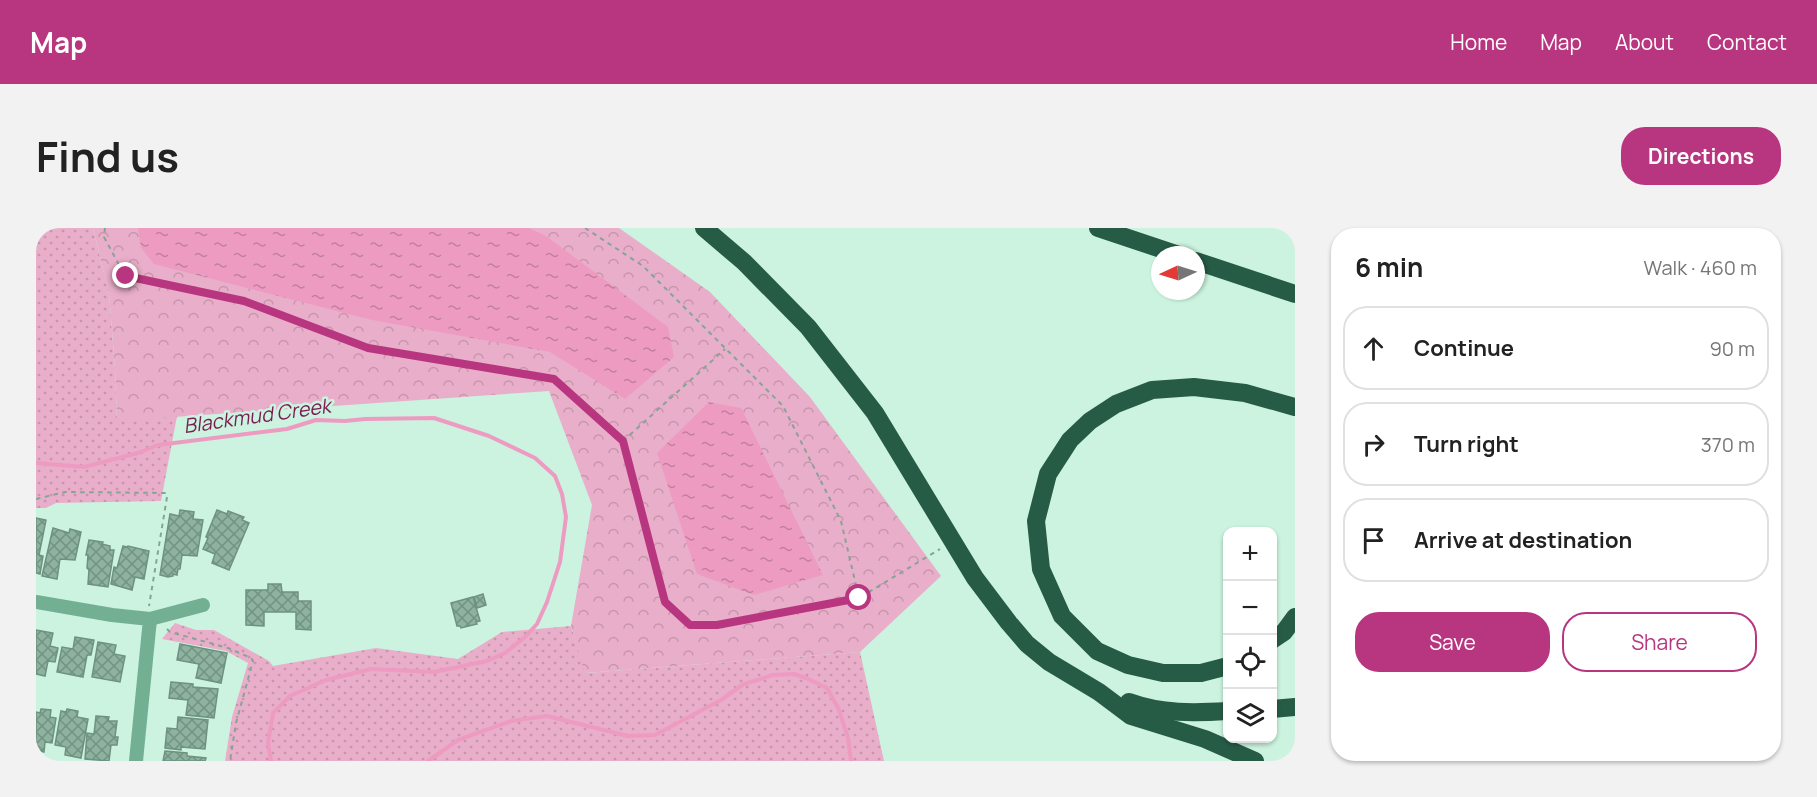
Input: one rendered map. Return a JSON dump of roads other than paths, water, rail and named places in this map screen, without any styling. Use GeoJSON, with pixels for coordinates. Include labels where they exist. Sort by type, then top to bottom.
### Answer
{"type":"FeatureCollection","features":[{"type":"Feature","properties":{"kind":"highway"},"geometry":{"type":"LineString","coordinates":[[704,228],[744,262],[808,327],[875,413],[975,578],[1027,644],[1049,662],[1099,692],[1131,716],[1205,739],[1255,761]]}},
{"type":"Feature","properties":{"kind":"highway"},"geometry":{"type":"LineString","coordinates":[[1098,228],[1152,246]]}},
{"type":"Feature","properties":{"kind":"highway"},"geometry":{"type":"LineString","coordinates":[[1205,264],[1295,294]]}},
{"type":"Feature","properties":{"kind":"highway"},"geometry":{"type":"LineString","coordinates":[[1223,667],[1201,673],[1163,674],[1128,665],[1097,651],[1062,616],[1041,570],[1036,521],[1048,474],[1070,440],[1090,421],[1116,404],[1152,390],[1194,387],[1245,393],[1295,407]]}},
{"type":"Feature","properties":{"kind":"highway"},"geometry":{"type":"LineString","coordinates":[[1277,637],[1284,632],[1295,617]]}},
{"type":"Feature","properties":{"kind":"highway"},"geometry":{"type":"LineString","coordinates":[[1099,692],[1149,709],[1188,713],[1223,711]]}},
{"type":"Feature","properties":{"kind":"highway"},"geometry":{"type":"LineString","coordinates":[[1277,709],[1295,707]]}},
{"type":"Feature","properties":{"kind":"street"},"geometry":{"type":"LineString","coordinates":[[36,602],[112,615],[149,613],[203,605]]}},
{"type":"Feature","properties":{"kind":"street"},"geometry":{"type":"LineString","coordinates":[[136,761],[149,613]]}},
{"type":"Feature","properties":{"kind":"water"},"geometry":{"type":"Polygon","coordinates":[[[138,228],[529,228],[546,236],[668,327],[674,357],[625,399],[550,352],[372,320],[154,264],[141,248],[138,228]]]}},
{"type":"Feature","properties":{"kind":"water"},"geometry":{"type":"Polygon","coordinates":[[[709,402],[741,408],[823,575],[754,595],[697,574],[657,453],[709,402]]]}},
{"type":"Feature","properties":{"kind":"waterway","name":"Blackmud Creek"},"geometry":{"type":"LineString","coordinates":[[36,463],[84,467],[138,453],[158,445],[287,429],[316,420],[434,418],[489,436],[535,458],[555,476],[562,494],[566,517],[560,562],[537,624],[525,637],[505,653],[487,661],[434,672],[371,669],[326,680],[290,696],[273,713],[268,743],[271,761]]}},
{"type":"Feature","properties":{"kind":"waterway","name":"Blackmud Creek"},"geometry":{"type":"LineString","coordinates":[[428,761],[458,740],[511,721],[547,716],[628,736],[655,735],[721,700],[744,684],[773,675],[794,674],[827,688],[839,710],[848,738],[851,761]]}}]}
